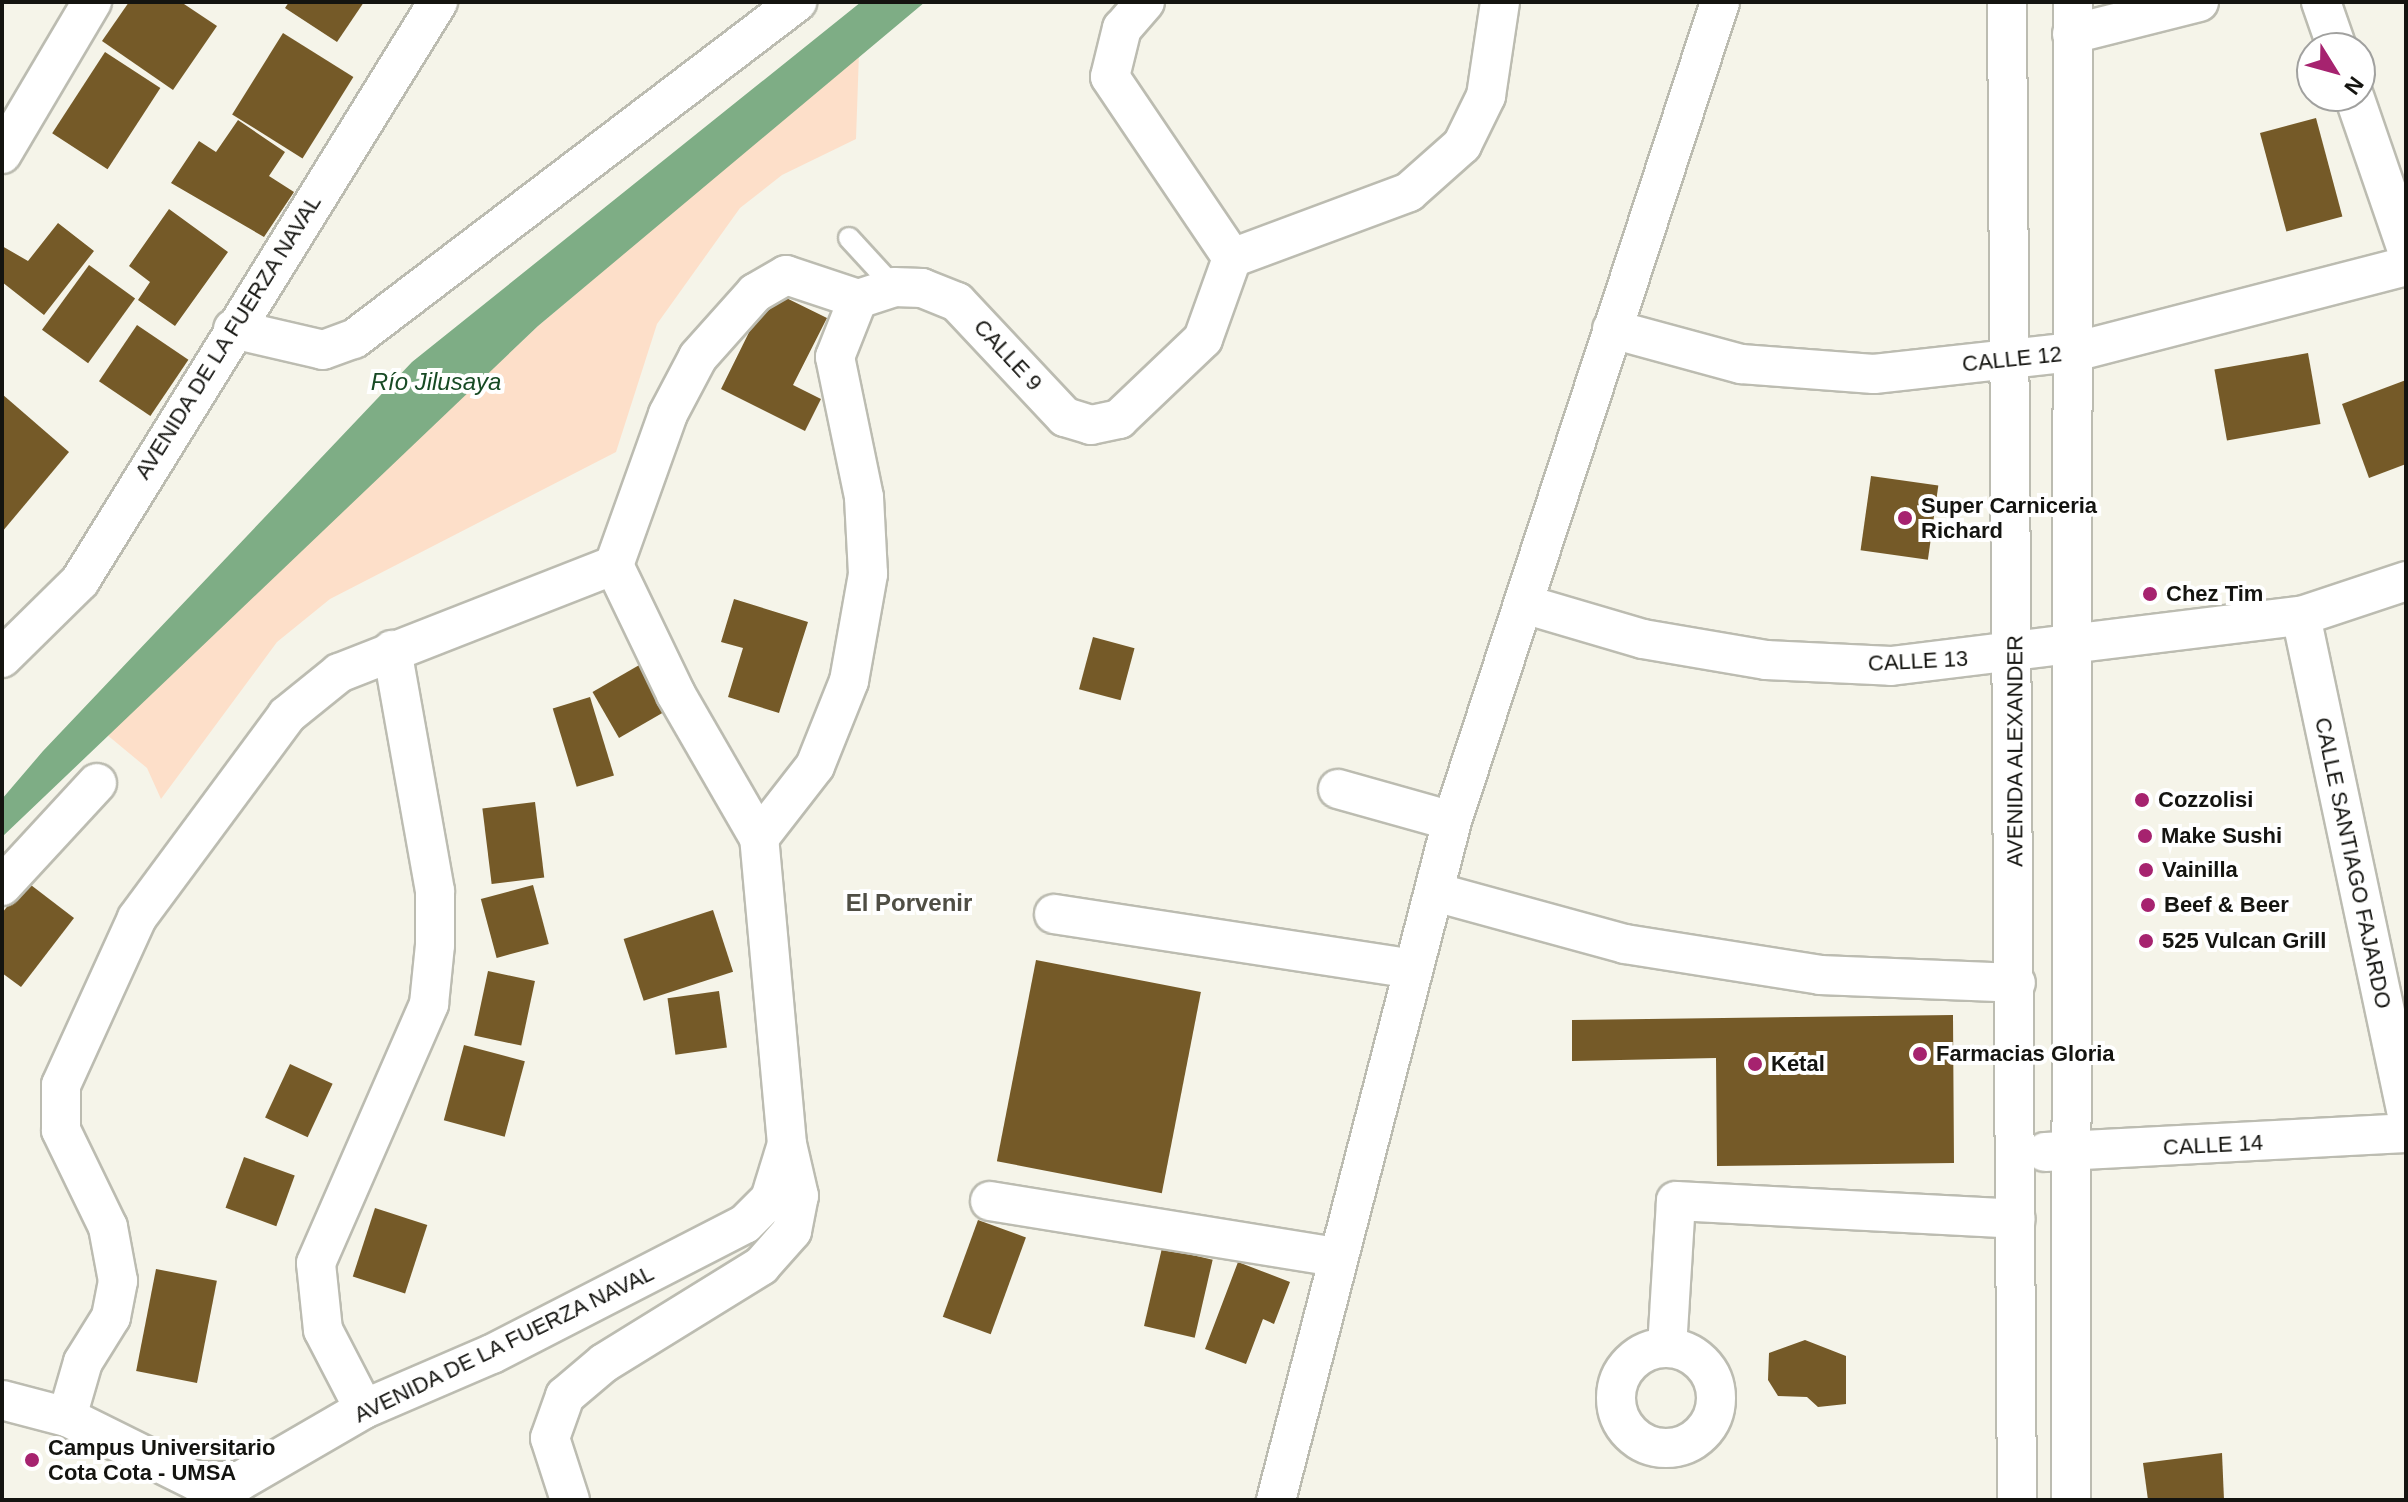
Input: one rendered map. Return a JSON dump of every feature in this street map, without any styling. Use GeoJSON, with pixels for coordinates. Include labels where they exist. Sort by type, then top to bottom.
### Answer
{"type":"FeatureCollection","features":[{"type":"Feature","properties":{"kind":"street"},"geometry":{"type":"LineString","coordinates":[[2,154],[92,2]]}},
{"type":"Feature","properties":{"kind":"street","name":"AVENIDA DE LA FUERZA NAVAL"},"geometry":{"type":"LineString","coordinates":[[2,658],[80,581],[438,2]]}},
{"type":"Feature","properties":{"kind":"street"},"geometry":{"type":"LineString","coordinates":[[233,329],[323,350],[354,339],[797,2]]}},
{"type":"Feature","properties":{"kind":"street"},"geometry":{"type":"LineString","coordinates":[[1145,2],[1122,28],[1110,77],[1232,258],[1409,192],[1462,145],[1486,96],[1500,2]]}},
{"type":"Feature","properties":{"kind":"street"},"geometry":{"type":"LineString","coordinates":[[1276,1500],[1313,1375],[1335,1257],[1452,821],[1720,2]]}},
{"type":"Feature","properties":{"kind":"street","name":"AVENIDA ALEXANDER"},"geometry":{"type":"LineString","coordinates":[[2007,2],[2007,359],[2015,655],[2019,1151],[2016,1219],[2017,1500]]}},
{"type":"Feature","properties":{"kind":"street"},"geometry":{"type":"LineString","coordinates":[[2071,1500],[2068,1153],[2074,352],[2073,18],[2199,2]]}},
{"type":"Feature","properties":{"kind":"street"},"geometry":{"type":"LineString","coordinates":[[2321,2],[2331,32]]}},
{"type":"Feature","properties":{"kind":"street"},"geometry":{"type":"LineString","coordinates":[[2360,112],[2406,247]]}},
{"type":"Feature","properties":{"kind":"street","name":"CALLE 9"},"geometry":{"type":"LineString","coordinates":[[858,299],[894,287],[922,288],[957,302],[1065,417],[1091,425],[1119,419],[1203,339],[1232,258]]}},
{"type":"Feature","properties":{"kind":"street","name":"CALLE 12"},"geometry":{"type":"LineString","coordinates":[[1612,329],[1756,366],[1874,374],[2074,352],[2406,266]]}},
{"type":"Feature","properties":{"kind":"street"},"geometry":{"type":"LineString","coordinates":[[570,1500],[550,1438],[565,1396],[604,1363],[761,1266],[792,1231],[799,1196],[787,1144],[759,838],[676,694],[614,565],[668,414],[698,357],[755,293],[786,275],[858,299],[835,357],[864,497],[868,574],[849,681],[815,766],[759,838]]}},
{"type":"Feature","properties":{"kind":"street"},"geometry":{"type":"LineString","coordinates":[[67,1417],[87,1353],[111,1317],[118,1281],[108,1227],[61,1130],[68,1063],[137,918],[287,715],[339,673],[614,565]]}},
{"type":"Feature","properties":{"kind":"street","name":"CALLE 13"},"geometry":{"type":"LineString","coordinates":[[1524,604],[1643,639],[1766,660],[1891,666],[2015,655],[2070,645],[2301,616],[2406,581]]}},
{"type":"Feature","properties":{"kind":"street","name":"CALLE SANTIAGO FAJARDO"},"geometry":{"type":"LineString","coordinates":[[2301,616],[2406,1110]]}},
{"type":"Feature","properties":{"kind":"street"},"geometry":{"type":"LineString","coordinates":[[364,1409],[323,1330],[316,1263],[429,1004],[435,945],[435,891],[392,650]]}},
{"type":"Feature","properties":{"kind":"street"},"geometry":{"type":"LineString","coordinates":[[2,886],[97,783]]}},
{"type":"Feature","properties":{"kind":"street"},"geometry":{"type":"LineString","coordinates":[[1338,789],[1452,821]]}},
{"type":"Feature","properties":{"kind":"street"},"geometry":{"type":"LineString","coordinates":[[1435,892],[1655,949],[1820,975],[2016,983]]}},
{"type":"Feature","properties":{"kind":"street"},"geometry":{"type":"LineString","coordinates":[[1054,914],[1412,969]]}},
{"type":"Feature","properties":{"kind":"street","name":"CALLE 14"},"geometry":{"type":"LineString","coordinates":[[2019,1151],[2068,1153],[2406,1133]]}},
{"type":"Feature","properties":{"kind":"street","name":"AVENIDA DE LA FUERZA NAVAL"},"geometry":{"type":"LineString","coordinates":[[2,1400],[67,1417],[155,1465],[216,1485],[297,1452],[364,1409],[492,1354],[745,1224],[770,1199],[787,1144]]}},
{"type":"Feature","properties":{"kind":"street"},"geometry":{"type":"LineString","coordinates":[[990,1201],[1335,1257]]}},
{"type":"Feature","properties":{"kind":"street"},"geometry":{"type":"LineString","coordinates":[[1667,1348],[1676,1201],[2016,1219]]}},
{"type":"Feature","properties":{"kind":"lane"},"geometry":{"type":"LineString","coordinates":[[849,238],[894,287]]}},
{"type":"Feature","properties":{"kind":"shaded area"},"geometry":{"type":"Polygon","coordinates":[[[859,53],[856,139],[782,175],[740,208],[657,324],[616,452],[330,599],[277,642],[161,799],[147,768],[106,734],[538,326],[859,53]]]}},
{"type":"Feature","properties":{"kind":"water","name":"Río Jilusaya"},"geometry":{"type":"Polygon","coordinates":[[[861,2],[925,2],[538,326],[2,837],[2,799],[43,751],[412,362],[861,2]]]}},
{"type":"Feature","properties":{"kind":"building"},"geometry":{"type":"Polygon","coordinates":[[[129,2],[181,2],[217,26],[173,90],[102,41],[129,2]]]}},
{"type":"Feature","properties":{"kind":"building"},"geometry":{"type":"Polygon","coordinates":[[[289,2],[364,2],[337,42],[285,8],[289,2]]]}},
{"type":"Feature","properties":{"kind":"building"},"geometry":{"type":"Polygon","coordinates":[[[283,33],[353,77],[303,158],[232,114],[283,33]]]}},
{"type":"Feature","properties":{"kind":"building"},"geometry":{"type":"Polygon","coordinates":[[[105,52],[160,88],[108,169],[52,133],[105,52]]]}},
{"type":"Feature","properties":{"kind":"building"},"geometry":{"type":"Polygon","coordinates":[[[2316,118],[2342,217],[2286,232],[2260,133],[2316,118]]]}},
{"type":"Feature","properties":{"kind":"building"},"geometry":{"type":"Polygon","coordinates":[[[238,120],[285,152],[269,176],[294,192],[264,237],[171,183],[199,141],[216,152],[238,120]]]}},
{"type":"Feature","properties":{"kind":"building"},"geometry":{"type":"Polygon","coordinates":[[[169,209],[228,252],[175,326],[138,300],[150,282],[129,266],[169,209]]]}},
{"type":"Feature","properties":{"kind":"building"},"geometry":{"type":"Polygon","coordinates":[[[58,223],[94,251],[44,315],[2,282],[2,246],[28,261],[58,223]]]}},
{"type":"Feature","properties":{"kind":"building"},"geometry":{"type":"Polygon","coordinates":[[[89,265],[135,299],[88,363],[42,330],[89,265]]]}},
{"type":"Feature","properties":{"kind":"building"},"geometry":{"type":"Polygon","coordinates":[[[770,290],[827,318],[793,385],[821,399],[805,431],[721,389],[770,290]]]}},
{"type":"Feature","properties":{"kind":"building"},"geometry":{"type":"Polygon","coordinates":[[[137,325],[188,360],[150,416],[99,381],[137,325]]]}},
{"type":"Feature","properties":{"kind":"building"},"geometry":{"type":"Polygon","coordinates":[[[2308,353],[2321,424],[2227,440],[2214,369],[2308,353]]]}},
{"type":"Feature","properties":{"kind":"building"},"geometry":{"type":"Polygon","coordinates":[[[2406,380],[2406,464],[2369,478],[2342,404],[2406,380]]]}},
{"type":"Feature","properties":{"kind":"building"},"geometry":{"type":"Polygon","coordinates":[[[2,394],[69,452],[2,532],[2,394]]]}},
{"type":"Feature","properties":{"kind":"building"},"geometry":{"type":"Polygon","coordinates":[[[1871,476],[1938,485],[1928,560],[1861,550],[1871,476]]]}},
{"type":"Feature","properties":{"kind":"building"},"geometry":{"type":"Polygon","coordinates":[[[734,599],[808,622],[779,713],[728,697],[743,648],[721,642],[734,599]]]}},
{"type":"Feature","properties":{"kind":"building"},"geometry":{"type":"Polygon","coordinates":[[[1093,637],[1135,648],[1121,700],[1079,689],[1093,637]]]}},
{"type":"Feature","properties":{"kind":"building"},"geometry":{"type":"Polygon","coordinates":[[[641,664],[668,710],[619,738],[593,692],[641,664]]]}},
{"type":"Feature","properties":{"kind":"building"},"geometry":{"type":"Polygon","coordinates":[[[590,697],[614,775],[577,787],[553,708],[590,697]]]}},
{"type":"Feature","properties":{"kind":"building"},"geometry":{"type":"Polygon","coordinates":[[[535,802],[544,877],[492,884],[482,808],[535,802]]]}},
{"type":"Feature","properties":{"kind":"building"},"geometry":{"type":"Polygon","coordinates":[[[27,882],[74,918],[21,987],[2,973],[2,913],[27,882]]]}},
{"type":"Feature","properties":{"kind":"building"},"geometry":{"type":"Polygon","coordinates":[[[533,885],[549,944],[497,958],[481,899],[533,885]]]}},
{"type":"Feature","properties":{"kind":"building"},"geometry":{"type":"Polygon","coordinates":[[[713,910],[733,972],[644,1001],[624,939],[713,910]]]}},
{"type":"Feature","properties":{"kind":"building"},"geometry":{"type":"Polygon","coordinates":[[[1036,960],[1201,992],[1162,1193],[997,1161],[1036,960]]]}},
{"type":"Feature","properties":{"kind":"building"},"geometry":{"type":"Polygon","coordinates":[[[488,971],[535,981],[521,1046],[474,1036],[488,971]]]}},
{"type":"Feature","properties":{"kind":"building"},"geometry":{"type":"Polygon","coordinates":[[[719,991],[727,1047],[675,1055],[668,998],[719,991]]]}},
{"type":"Feature","properties":{"kind":"building"},"geometry":{"type":"Polygon","coordinates":[[[1953,1015],[1954,1163],[1717,1166],[1716,1058],[1572,1061],[1572,1020],[1953,1015]]]}},
{"type":"Feature","properties":{"kind":"building"},"geometry":{"type":"Polygon","coordinates":[[[464,1045],[525,1061],[505,1137],[444,1120],[464,1045]]]}},
{"type":"Feature","properties":{"kind":"building"},"geometry":{"type":"Polygon","coordinates":[[[290,1064],[333,1084],[308,1137],[265,1117],[290,1064]]]}},
{"type":"Feature","properties":{"kind":"building"},"geometry":{"type":"Polygon","coordinates":[[[244,1157],[295,1175],[276,1226],[226,1208],[244,1157]]]}},
{"type":"Feature","properties":{"kind":"building"},"geometry":{"type":"Polygon","coordinates":[[[375,1208],[427,1225],[405,1293],[353,1276],[375,1208]]]}},
{"type":"Feature","properties":{"kind":"building"},"geometry":{"type":"Polygon","coordinates":[[[978,1220],[1026,1237],[991,1334],[943,1317],[978,1220]]]}},
{"type":"Feature","properties":{"kind":"building"},"geometry":{"type":"Polygon","coordinates":[[[1162,1248],[1213,1260],[1195,1338],[1144,1326],[1162,1248]]]}},
{"type":"Feature","properties":{"kind":"building"},"geometry":{"type":"Polygon","coordinates":[[[1238,1262],[1290,1282],[1274,1324],[1263,1319],[1246,1364],[1205,1349],[1238,1262]]]}},
{"type":"Feature","properties":{"kind":"building"},"geometry":{"type":"Polygon","coordinates":[[[156,1269],[217,1281],[197,1383],[136,1371],[156,1269]]]}},
{"type":"Feature","properties":{"kind":"building"},"geometry":{"type":"Polygon","coordinates":[[[1805,1340],[1846,1356],[1846,1404],[1818,1407],[1807,1397],[1778,1396],[1768,1380],[1769,1353],[1805,1340]]]}},
{"type":"Feature","properties":{"kind":"building"},"geometry":{"type":"Polygon","coordinates":[[[2222,1453],[2224,1500],[2148,1500],[2143,1463],[2222,1453]]]}},
{"type":"Feature","properties":{"kind":"place","name":"Super Carniceria Richard"},"geometry":{"type":"Point","coordinates":[1905,518]}},
{"type":"Feature","properties":{"kind":"place","name":"Chez Tim"},"geometry":{"type":"Point","coordinates":[2150,594]}},
{"type":"Feature","properties":{"kind":"place","name":"Cozzolisi"},"geometry":{"type":"Point","coordinates":[2142,800]}},
{"type":"Feature","properties":{"kind":"place","name":"Make Sushi"},"geometry":{"type":"Point","coordinates":[2145,836]}},
{"type":"Feature","properties":{"kind":"place","name":"Vainilla"},"geometry":{"type":"Point","coordinates":[2146,870]}},
{"type":"Feature","properties":{"kind":"place","name":"Beef & Beer"},"geometry":{"type":"Point","coordinates":[2148,905]}},
{"type":"Feature","properties":{"kind":"place","name":"525 Vulcan Grill"},"geometry":{"type":"Point","coordinates":[2146,941]}},
{"type":"Feature","properties":{"kind":"place","name":"Farmacias Gloria"},"geometry":{"type":"Point","coordinates":[1920,1054]}},
{"type":"Feature","properties":{"kind":"place","name":"Ketal"},"geometry":{"type":"Point","coordinates":[1755,1064]}},
{"type":"Feature","properties":{"kind":"place","name":"Campus Universitario Cota Cota - UMSA"},"geometry":{"type":"Point","coordinates":[32,1460]}},
{"type":"Feature","properties":{"kind":"district","name":"El Porvenir"},"geometry":{"type":"Point","coordinates":[909,903]}}]}
